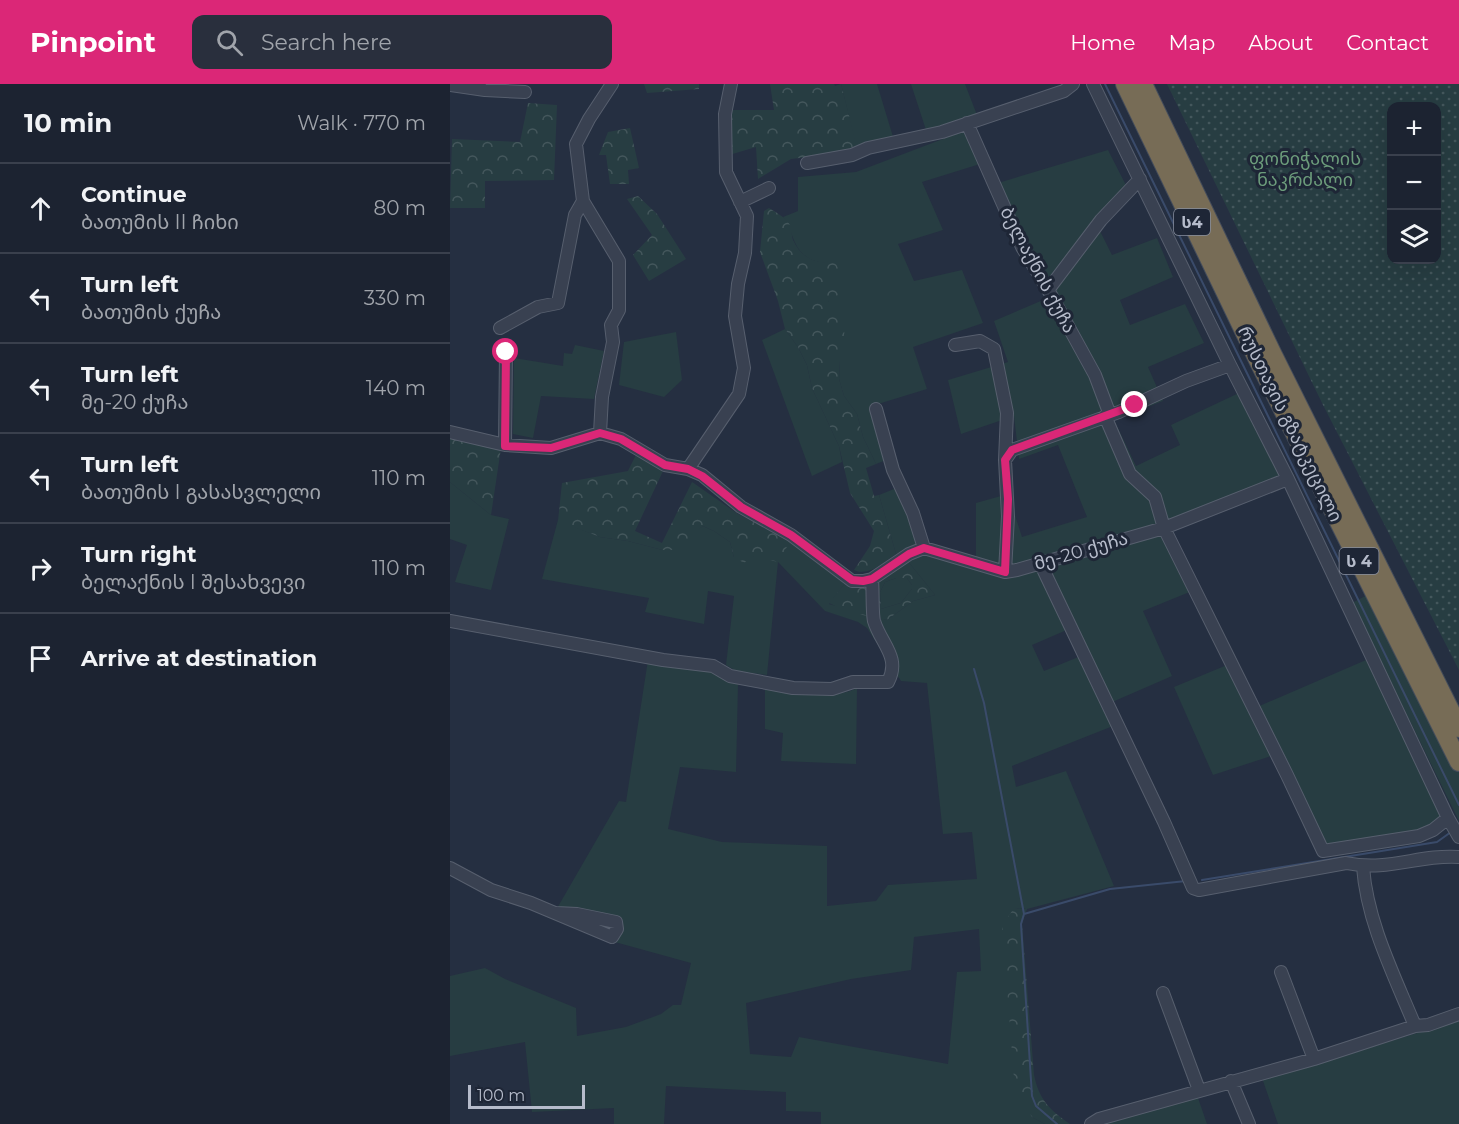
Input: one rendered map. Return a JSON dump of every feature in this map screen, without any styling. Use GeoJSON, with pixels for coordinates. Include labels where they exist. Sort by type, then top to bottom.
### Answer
{"type":"FeatureCollection","features":[{"type":"Feature","properties":{"kind":"highway","name":"რუსთავის გზატკეცილი"},"geometry":{"type":"LineString","coordinates":[[1125,84],[1459,728]]}},
{"type":"Feature","properties":{"kind":"highway","name":"რუსთავის გზატკეცილი"},"geometry":{"type":"LineString","coordinates":[[1143,84],[1265,357],[1459,762]]}},
{"type":"Feature","properties":{"kind":"street"},"geometry":{"type":"LineString","coordinates":[[600,433],[602,397],[613,342],[611,325],[620,310],[620,261],[583,201],[576,144],[612,84]]}},
{"type":"Feature","properties":{"kind":"street"},"geometry":{"type":"LineString","coordinates":[[688,469],[740,394],[744,368],[735,316],[747,232],[747,216],[726,172],[725,114],[731,84]]}},
{"type":"Feature","properties":{"kind":"street"},"geometry":{"type":"LineString","coordinates":[[807,163],[852,155],[868,148],[942,132],[1064,91],[1072,84]]}},
{"type":"Feature","properties":{"kind":"street"},"geometry":{"type":"LineString","coordinates":[[1094,84],[1230,365],[1288,479],[1459,837]]}},
{"type":"Feature","properties":{"kind":"street"},"geometry":{"type":"LineString","coordinates":[[450,86],[525,92]]}},
{"type":"Feature","properties":{"kind":"street","name":"ბელაქნის ქუჩა"},"geometry":{"type":"LineString","coordinates":[[967,123],[1022,247],[1095,375],[1130,474],[1155,497],[1164,528],[1323,850],[1419,836],[1450,821]]}},
{"type":"Feature","properties":{"kind":"street"},"geometry":{"type":"LineString","coordinates":[[1048,290],[1101,220],[1140,179]]}},
{"type":"Feature","properties":{"kind":"street"},"geometry":{"type":"LineString","coordinates":[[740,202],[769,188]]}},
{"type":"Feature","properties":{"kind":"street"},"geometry":{"type":"LineString","coordinates":[[500,328],[538,308],[558,303],[575,215],[583,201]]}},
{"type":"Feature","properties":{"kind":"street"},"geometry":{"type":"LineString","coordinates":[[450,432],[505,446],[551,448],[600,433],[621,439],[665,465],[688,469],[702,476],[741,507],[791,535],[852,580],[872,579],[909,554],[924,548],[1005,572],[1008,499],[1005,460],[1007,413],[994,349],[980,341],[955,345]]}},
{"type":"Feature","properties":{"kind":"street"},"geometry":{"type":"LineString","coordinates":[[505,446],[506,352]]}},
{"type":"Feature","properties":{"kind":"street"},"geometry":{"type":"LineString","coordinates":[[1005,460],[1012,450],[1108,416],[1162,394],[1186,381],[1230,365]]}},
{"type":"Feature","properties":{"kind":"street"},"geometry":{"type":"LineString","coordinates":[[876,409],[893,470],[913,513],[924,548]]}},
{"type":"Feature","properties":{"kind":"street","name":"მე-20 ქუჩა"},"geometry":{"type":"LineString","coordinates":[[1005,572],[1164,528],[1288,479]]}},
{"type":"Feature","properties":{"kind":"street"},"geometry":{"type":"LineString","coordinates":[[1036,564],[1042,567],[1164,822],[1193,888],[1199,890],[1346,863],[1363,867],[1390,866],[1443,856],[1459,857]]}},
{"type":"Feature","properties":{"kind":"street"},"geometry":{"type":"LineString","coordinates":[[450,621],[663,660],[713,666],[730,676],[793,688],[832,689],[853,682],[888,682],[892,674],[893,660],[874,620],[872,579]]}},
{"type":"Feature","properties":{"kind":"street"},"geometry":{"type":"LineString","coordinates":[[1363,867],[1365,891],[1379,937],[1415,1026]]}},
{"type":"Feature","properties":{"kind":"street"},"geometry":{"type":"LineString","coordinates":[[450,868],[491,890],[556,913],[612,937],[617,928],[616,922],[577,914],[556,913]]}},
{"type":"Feature","properties":{"kind":"street"},"geometry":{"type":"LineString","coordinates":[[1281,972],[1314,1059]]}},
{"type":"Feature","properties":{"kind":"street"},"geometry":{"type":"LineString","coordinates":[[1163,993],[1199,1090]]}},
{"type":"Feature","properties":{"kind":"street"},"geometry":{"type":"LineString","coordinates":[[1091,1124],[1099,1119],[1314,1059],[1459,1014]]}},
{"type":"Feature","properties":{"kind":"street"},"geometry":{"type":"LineString","coordinates":[[1231,1081],[1249,1124]]}},
{"type":"Feature","properties":{"kind":"green space"},"geometry":{"type":"Polygon","coordinates":[[[644,84],[699,84],[699,89],[647,93],[644,84]]]}},
{"type":"Feature","properties":{"kind":"green space"},"geometry":{"type":"Polygon","coordinates":[[[770,84],[834,84],[835,86],[841,84],[858,151],[791,159],[758,179],[756,147],[729,155],[732,110],[774,110],[770,84]]]}},
{"type":"Feature","properties":{"kind":"green space"},"geometry":{"type":"Polygon","coordinates":[[[841,84],[877,84],[894,140],[926,130],[911,84],[965,84],[977,115],[859,158],[841,84]]]}},
{"type":"Feature","properties":{"kind":"green space","name":"ფონიჭალის ნაკრძალი"},"geometry":{"type":"Polygon","coordinates":[[[1167,84],[1459,84],[1459,670],[1323,405],[1167,84]]]}},
{"type":"Feature","properties":{"kind":"green space"},"geometry":{"type":"Polygon","coordinates":[[[528,103],[557,105],[554,180],[485,181],[485,208],[450,208],[452,139],[520,142],[528,103]]]}},
{"type":"Feature","properties":{"kind":"green space"},"geometry":{"type":"Polygon","coordinates":[[[630,128],[639,168],[628,170],[629,184],[610,184],[606,155],[599,155],[608,132],[630,128]]]}},
{"type":"Feature","properties":{"kind":"green space"},"geometry":{"type":"Polygon","coordinates":[[[964,131],[980,164],[922,182],[943,230],[898,244],[914,281],[962,270],[983,323],[913,347],[927,389],[878,404],[894,457],[876,464],[863,437],[857,414],[844,396],[839,379],[840,360],[828,301],[835,263],[815,261],[800,251],[783,217],[798,211],[798,177],[856,172],[964,131]]]}},
{"type":"Feature","properties":{"kind":"green space"},"geometry":{"type":"Polygon","coordinates":[[[1108,150],[1131,195],[1100,231],[1112,255],[1157,238],[1173,277],[1120,300],[1130,325],[1185,304],[1204,343],[1148,367],[1163,401],[1114,420],[1136,466],[1180,445],[1171,425],[1241,392],[1281,470],[1275,480],[1159,527],[1005,567],[976,559],[976,503],[1008,494],[1022,537],[1087,517],[1058,445],[1019,459],[1014,416],[961,434],[948,380],[1008,362],[994,321],[1055,295],[998,183],[1108,150]]]}},
{"type":"Feature","properties":{"kind":"green space"},"geometry":{"type":"Polygon","coordinates":[[[638,196],[657,214],[686,259],[649,281],[633,255],[652,235],[627,199],[638,196]]]}},
{"type":"Feature","properties":{"kind":"green space"},"geometry":{"type":"Polygon","coordinates":[[[769,208],[788,222],[793,240],[805,256],[816,261],[835,262],[842,275],[840,294],[828,301],[843,322],[846,347],[840,360],[839,379],[844,396],[857,414],[863,437],[876,464],[866,468],[874,496],[879,495],[896,554],[865,572],[854,570],[870,546],[874,531],[850,493],[839,446],[812,388],[807,365],[785,329],[778,301],[760,252],[764,211],[769,208]]]}},
{"type":"Feature","properties":{"kind":"green space"},"geometry":{"type":"Polygon","coordinates":[[[785,329],[807,365],[812,388],[839,446],[842,462],[812,476],[762,340],[785,329]]]}},
{"type":"Feature","properties":{"kind":"green space"},"geometry":{"type":"Polygon","coordinates":[[[676,332],[682,380],[664,397],[619,385],[624,342],[676,332]]]}},
{"type":"Feature","properties":{"kind":"green space"},"geometry":{"type":"Polygon","coordinates":[[[575,345],[604,351],[594,399],[541,396],[533,438],[513,434],[514,358],[563,366],[564,353],[572,354],[575,345]]]}},
{"type":"Feature","properties":{"kind":"green space"},"geometry":{"type":"Polygon","coordinates":[[[450,437],[501,448],[491,515],[450,482],[450,437]]]}},
{"type":"Feature","properties":{"kind":"green space"},"geometry":{"type":"Polygon","coordinates":[[[637,453],[663,471],[635,531],[662,543],[692,482],[738,514],[791,540],[778,562],[754,556],[744,563],[734,557],[730,542],[703,526],[692,534],[688,550],[663,550],[600,537],[558,521],[562,483],[628,471],[637,453]]]}},
{"type":"Feature","properties":{"kind":"green space"},"geometry":{"type":"Polygon","coordinates":[[[450,482],[491,515],[509,519],[491,590],[455,582],[467,545],[450,539],[450,482]]]}},
{"type":"Feature","properties":{"kind":"green space"},"geometry":{"type":"Polygon","coordinates":[[[899,487],[916,536],[917,546],[896,554],[879,495],[899,487]]]}},
{"type":"Feature","properties":{"kind":"green space"},"geometry":{"type":"Polygon","coordinates":[[[558,520],[600,537],[663,550],[703,526],[730,542],[734,557],[754,556],[791,540],[847,581],[829,604],[887,620],[913,601],[935,595],[906,559],[925,551],[1002,574],[1039,569],[1069,629],[1032,645],[1044,671],[1081,656],[1113,726],[1012,766],[1016,787],[1066,771],[1114,886],[1027,909],[1014,908],[1032,1117],[1045,1124],[821,1124],[821,1112],[786,1111],[786,1092],[666,1086],[664,1124],[614,1124],[614,1108],[532,1112],[525,1042],[450,1056],[450,976],[485,968],[505,979],[576,1008],[577,1036],[626,1027],[661,1014],[673,1005],[681,1005],[691,963],[604,939],[552,917],[619,801],[626,802],[648,660],[710,669],[738,684],[736,772],[680,767],[668,829],[722,842],[827,846],[827,906],[876,901],[888,885],[977,879],[972,832],[943,834],[927,683],[901,681],[867,628],[858,622],[825,611],[778,562],[767,675],[736,671],[726,665],[734,596],[708,591],[704,624],[645,612],[649,598],[542,579],[558,520]],[[979,929],[914,937],[911,970],[851,979],[746,1003],[750,1054],[791,1057],[799,1037],[948,1064],[957,972],[981,971],[979,929]]]}},
{"type":"Feature","properties":{"kind":"green space"},"geometry":{"type":"Polygon","coordinates":[[[1162,530],[1192,591],[1143,611],[1172,676],[1110,703],[1045,568],[1162,530]]]}},
{"type":"Feature","properties":{"kind":"green space"},"geometry":{"type":"Polygon","coordinates":[[[906,559],[935,595],[913,601],[887,620],[848,612],[829,603],[847,581],[864,584],[906,559]],[[896,578],[885,582],[880,592],[881,609],[901,603],[912,589],[907,578],[896,578]]]}},
{"type":"Feature","properties":{"kind":"green space"},"geometry":{"type":"Polygon","coordinates":[[[896,578],[907,578],[912,589],[901,603],[881,609],[880,592],[885,582],[896,578]]]}},
{"type":"Feature","properties":{"kind":"green space"},"geometry":{"type":"Polygon","coordinates":[[[1369,594],[1459,771],[1459,821],[1352,603],[1369,594]]]}},
{"type":"Feature","properties":{"kind":"green space"},"geometry":{"type":"Polygon","coordinates":[[[1366,660],[1443,818],[1422,832],[1332,848],[1321,844],[1257,707],[1366,660]]]}},
{"type":"Feature","properties":{"kind":"green space"},"geometry":{"type":"Polygon","coordinates":[[[1227,665],[1274,755],[1213,775],[1174,687],[1227,665]]]}},
{"type":"Feature","properties":{"kind":"green space"},"geometry":{"type":"Polygon","coordinates":[[[765,688],[824,695],[847,692],[857,688],[856,764],[781,761],[783,733],[765,729],[765,688]]]}},
{"type":"Feature","properties":{"kind":"green space"},"geometry":{"type":"Polygon","coordinates":[[[1014,908],[1027,909],[1022,924],[1036,1084],[1046,1104],[1070,1124],[1045,1124],[1032,1117],[1015,1091],[1002,926],[1014,908]]]}},
{"type":"Feature","properties":{"kind":"green space"},"geometry":{"type":"Polygon","coordinates":[[[1459,1020],[1459,1124],[1278,1124],[1262,1078],[1320,1063],[1459,1020]]]}},
{"type":"Feature","properties":{"kind":"green space"},"geometry":{"type":"Polygon","coordinates":[[[1197,1095],[1207,1124],[1100,1124],[1197,1095]]]}},
{"type":"Feature","properties":{"kind":"waterway"},"geometry":{"type":"LineString","coordinates":[[1105,84],[1459,805]]}},
{"type":"Feature","properties":{"kind":"waterway"},"geometry":{"type":"LineString","coordinates":[[974,669],[984,703],[1024,914],[1110,889],[1186,881]]}},
{"type":"Feature","properties":{"kind":"waterway"},"geometry":{"type":"LineString","coordinates":[[1202,880],[1437,842],[1451,832]]}},
{"type":"Feature","properties":{"kind":"waterway"},"geometry":{"type":"LineString","coordinates":[[1024,914],[1021,924],[1032,1096],[1036,1106],[1057,1124]]}},
{"type":"Feature","properties":{"kind":"route"},"geometry":{"type":"LineString","coordinates":[[506,352],[505,446],[551,448],[600,433],[621,439],[665,465],[688,469],[702,476],[741,507],[791,535],[852,580],[863,581],[872,579],[909,554],[924,548],[954,555],[978,565],[1005,572],[1008,529],[1005,460],[1012,450],[1135,405]]}}]}
